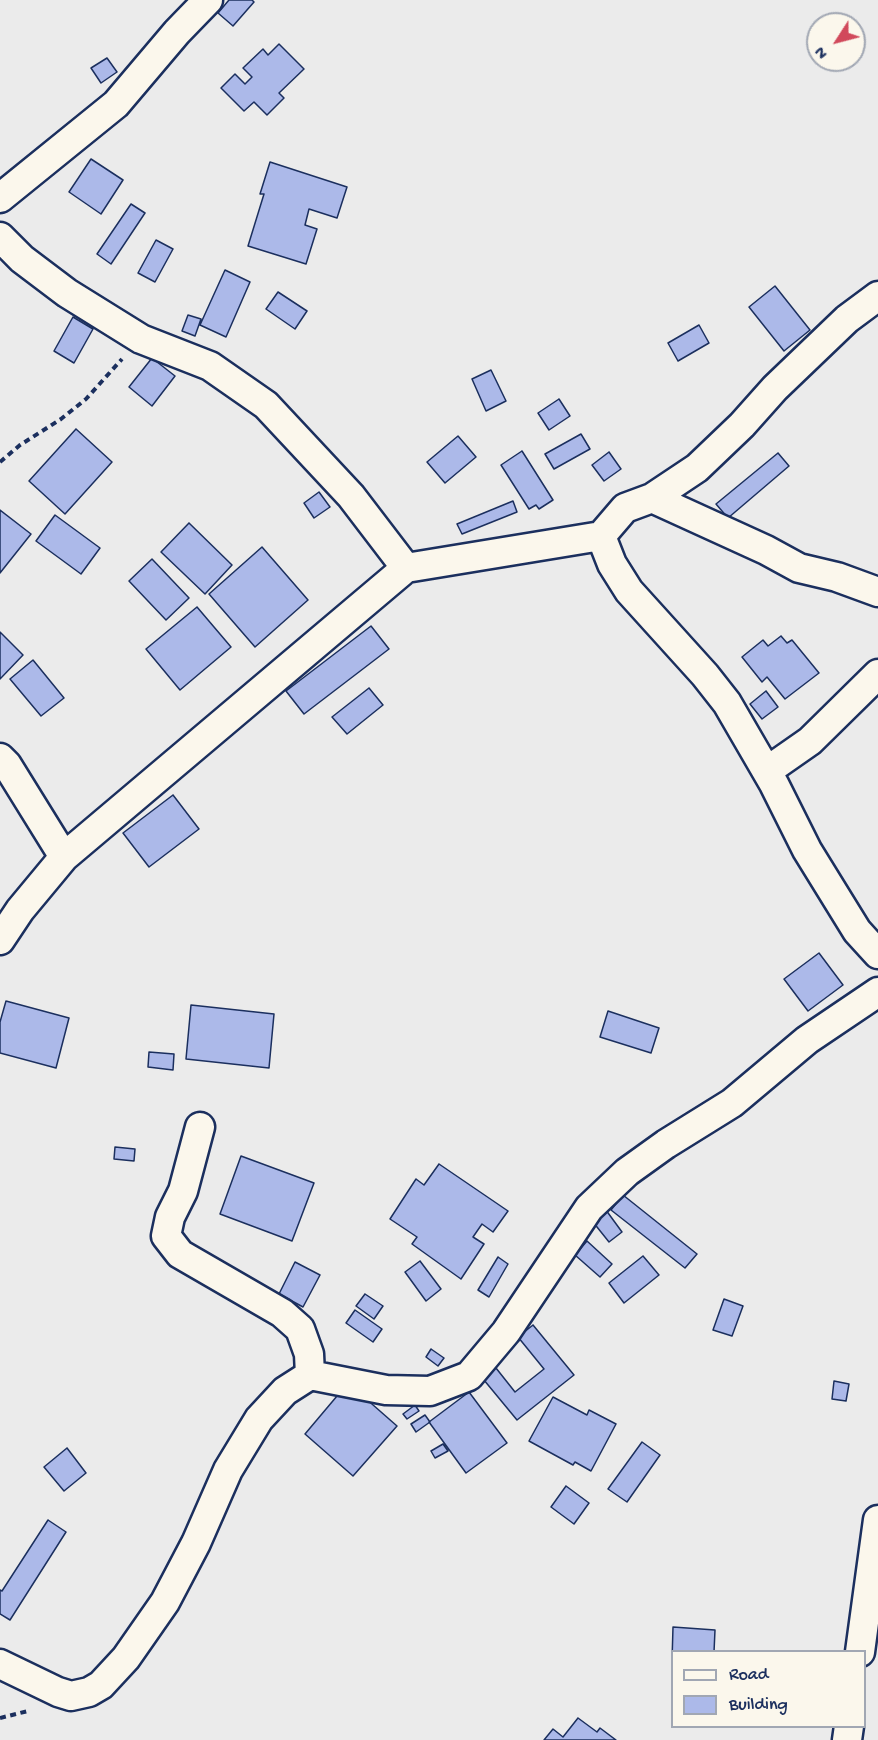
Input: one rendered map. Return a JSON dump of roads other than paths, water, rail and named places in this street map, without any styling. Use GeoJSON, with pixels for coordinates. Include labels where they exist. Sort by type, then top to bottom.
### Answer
{"type":"FeatureCollection","features":[{"type":"Feature","properties":{"kind":"street"},"geometry":{"type":"LineString","coordinates":[[0,198],[116,104],[177,32],[208,0]]}},
{"type":"Feature","properties":{"kind":"street"},"geometry":{"type":"LineString","coordinates":[[0,237],[22,259],[68,293],[141,339],[210,366],[266,405],[351,496],[406,568]]}},
{"type":"Feature","properties":{"kind":"street"},"geometry":{"type":"LineString","coordinates":[[0,940],[20,910],[64,857],[406,568],[601,536],[625,508],[652,498],[697,468],[742,425],[775,388],[839,327],[878,296]]}},
{"type":"Feature","properties":{"kind":"street"},"geometry":{"type":"LineString","coordinates":[[652,498],[756,545],[799,568],[837,577],[878,592]]}},
{"type":"Feature","properties":{"kind":"street"},"geometry":{"type":"LineString","coordinates":[[601,536],[612,564],[629,591],[705,675],[727,704],[767,771],[807,850],[857,931],[878,954]]}},
{"type":"Feature","properties":{"kind":"street"},"geometry":{"type":"LineString","coordinates":[[767,771],[810,741],[878,674]]}},
{"type":"Feature","properties":{"kind":"street"},"geometry":{"type":"LineString","coordinates":[[0,758],[7,765],[64,857]]}},
{"type":"Feature","properties":{"kind":"street"},"geometry":{"type":"LineString","coordinates":[[0,1665],[71,1696],[89,1692],[101,1684],[126,1658],[165,1602],[196,1543],[228,1470],[260,1419],[285,1391],[310,1375],[386,1390],[430,1391],[469,1376],[506,1332],[589,1208],[627,1172],[666,1144],[732,1103],[807,1040],[878,992]]}},
{"type":"Feature","properties":{"kind":"street"},"geometry":{"type":"LineString","coordinates":[[200,1127],[183,1191],[170,1217],[166,1236],[180,1254],[282,1312],[300,1329],[309,1354],[310,1375]]}},
{"type":"Feature","properties":{"kind":"street"},"geometry":{"type":"LineString","coordinates":[[860,1650],[878,1520]]}}]}
